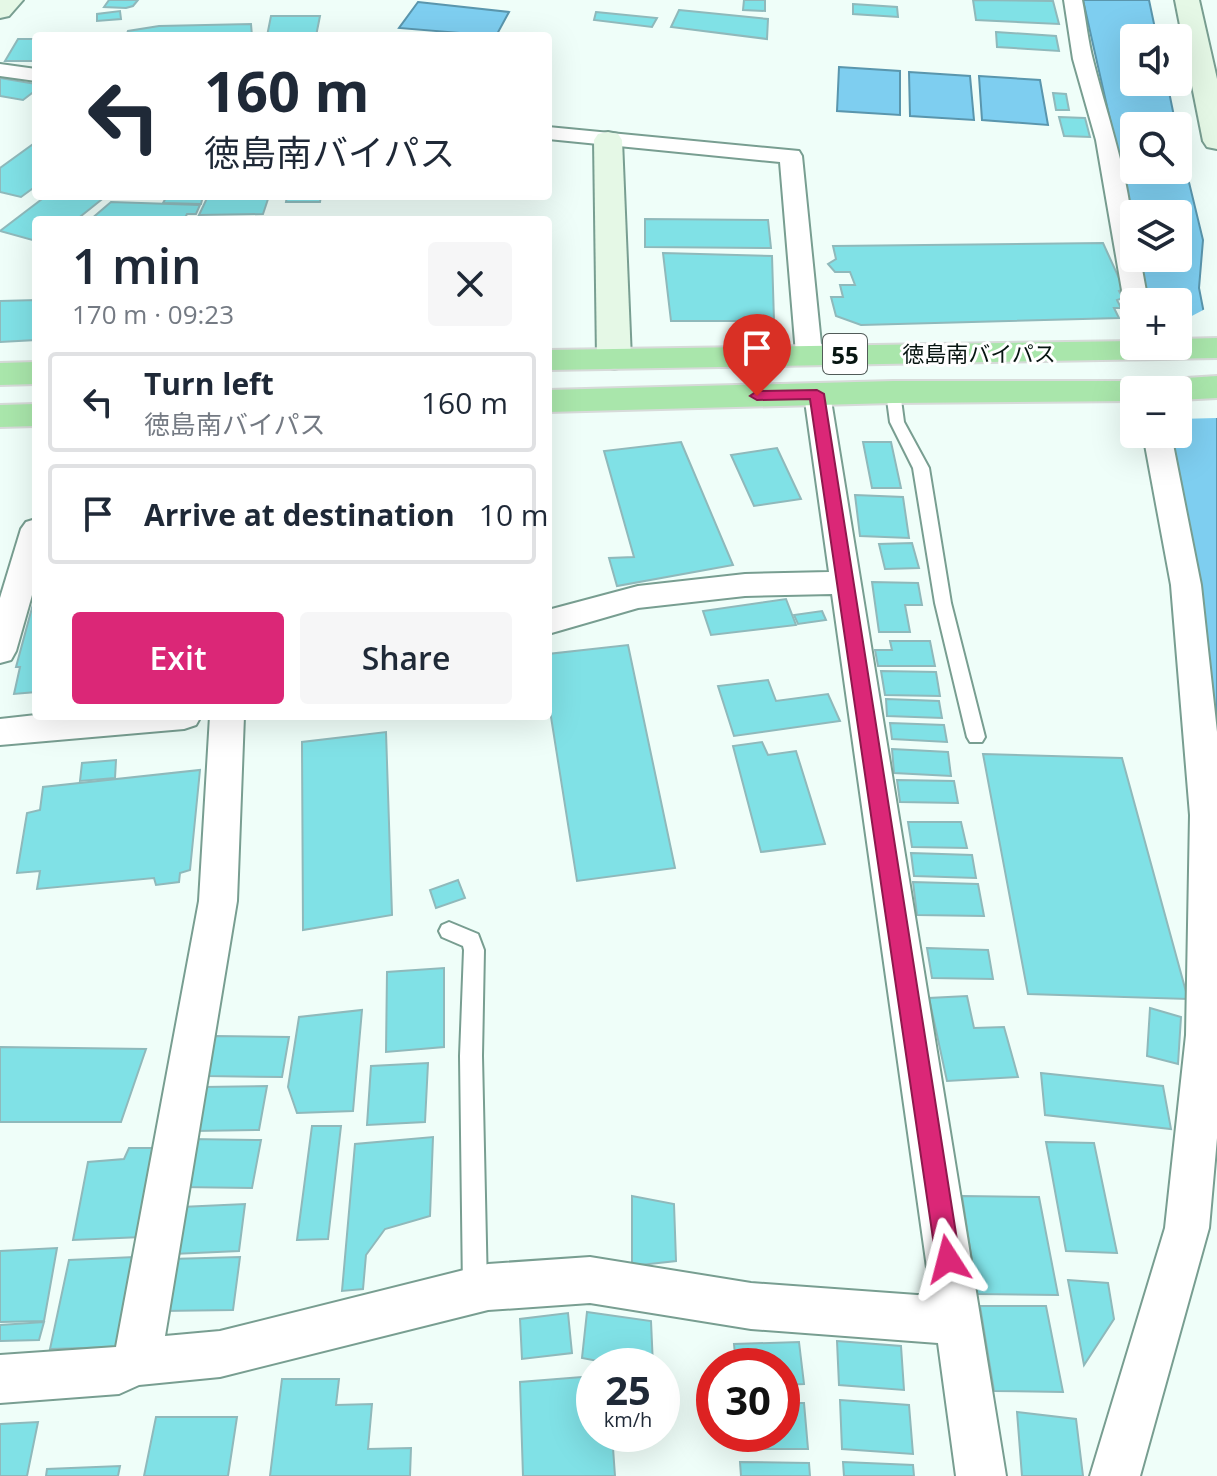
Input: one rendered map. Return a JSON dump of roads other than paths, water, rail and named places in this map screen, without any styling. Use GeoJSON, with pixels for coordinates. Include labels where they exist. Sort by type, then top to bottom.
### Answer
{"type":"FeatureCollection","features":[{"type":"Feature","properties":{"kind":"highway","name":"徳島南バイパス"},"geometry":{"type":"LineString","coordinates":[[1192,348],[1217,348]]}},
{"type":"Feature","properties":{"kind":"highway","name":"徳島南バイパス"},"geometry":{"type":"LineString","coordinates":[[552,360],[1120,349]]}},
{"type":"Feature","properties":{"kind":"highway"},"geometry":{"type":"LineString","coordinates":[[0,374],[32,373]]}},
{"type":"Feature","properties":{"kind":"highway"},"geometry":{"type":"LineString","coordinates":[[1192,388],[1217,387]]}},
{"type":"Feature","properties":{"kind":"highway","name":"徳島南バイパス"},"geometry":{"type":"LineString","coordinates":[[552,401],[893,392],[1120,390]]}},
{"type":"Feature","properties":{"kind":"highway"},"geometry":{"type":"LineString","coordinates":[[0,416],[32,415]]}},
{"type":"Feature","properties":{"kind":"street"},"geometry":{"type":"LineString","coordinates":[[0,11],[11,0]]}},
{"type":"Feature","properties":{"kind":"street"},"geometry":{"type":"LineString","coordinates":[[1073,0],[1083,59],[1107,140],[1133,288]]}},
{"type":"Feature","properties":{"kind":"street"},"geometry":{"type":"LineString","coordinates":[[1187,0],[1217,141]]}},
{"type":"Feature","properties":{"kind":"street"},"geometry":{"type":"LineString","coordinates":[[0,70],[32,74]]}},
{"type":"Feature","properties":{"kind":"street"},"geometry":{"type":"LineString","coordinates":[[552,133],[791,156],[809,354]]}},
{"type":"Feature","properties":{"kind":"street"},"geometry":{"type":"LineString","coordinates":[[608,140],[614,359]]}},
{"type":"Feature","properties":{"kind":"street"},"geometry":{"type":"LineString","coordinates":[[817,394],[981,1476]]}},
{"type":"Feature","properties":{"kind":"street"},"geometry":{"type":"LineString","coordinates":[[1115,1476],[1187,1228],[1206,1035],[1208,815],[1186,585],[1160,448]]}},
{"type":"Feature","properties":{"kind":"street"},"geometry":{"type":"LineString","coordinates":[[0,651],[32,543]]}},
{"type":"Feature","properties":{"kind":"street"},"geometry":{"type":"LineString","coordinates":[[552,621],[638,597],[745,585],[846,583]]}},
{"type":"Feature","properties":{"kind":"street"},"geometry":{"type":"LineString","coordinates":[[0,732],[138,720]]}},
{"type":"Feature","properties":{"kind":"street"},"geometry":{"type":"LineString","coordinates":[[137,1362],[218,901],[227,720]]}},
{"type":"Feature","properties":{"kind":"street"},"geometry":{"type":"LineString","coordinates":[[0,1379],[119,1370],[137,1362],[220,1354],[475,1289],[590,1280],[751,1306],[957,1321]]}},
{"type":"Feature","properties":{"kind":"lane"},"geometry":{"type":"LineString","coordinates":[[893,392],[897,422],[921,468],[943,603],[976,737]]}},
{"type":"Feature","properties":{"kind":"lane"},"geometry":{"type":"LineString","coordinates":[[449,931],[471,940],[474,950],[471,1072],[475,1289]]}},
{"type":"Feature","properties":{"kind":"water"},"geometry":{"type":"Polygon","coordinates":[[[1083,0],[1149,0],[1154,24],[1120,24],[1120,96],[1170,96],[1173,112],[1120,112],[1120,164],[1083,0]]]}},
{"type":"Feature","properties":{"kind":"water"},"geometry":{"type":"Polygon","coordinates":[[[418,2],[509,12],[498,32],[399,28],[418,2]]]}},
{"type":"Feature","properties":{"kind":"water"},"geometry":{"type":"Polygon","coordinates":[[[839,67],[900,71],[900,115],[837,111],[839,67]]]}},
{"type":"Feature","properties":{"kind":"water"},"geometry":{"type":"Polygon","coordinates":[[[909,72],[970,76],[974,120],[910,116],[909,72]]]}},
{"type":"Feature","properties":{"kind":"water"},"geometry":{"type":"Polygon","coordinates":[[[979,76],[1040,80],[1048,125],[982,120],[979,76]]]}},
{"type":"Feature","properties":{"kind":"water"},"geometry":{"type":"Polygon","coordinates":[[[1125,184],[1189,184],[1203,240],[1199,288],[1217,380],[1217,863],[1173,448],[1192,448],[1192,376],[1178,376],[1178,360],[1192,360],[1192,288],[1145,288],[1142,272],[1192,272],[1192,200],[1128,200],[1125,184]]]}}]}
